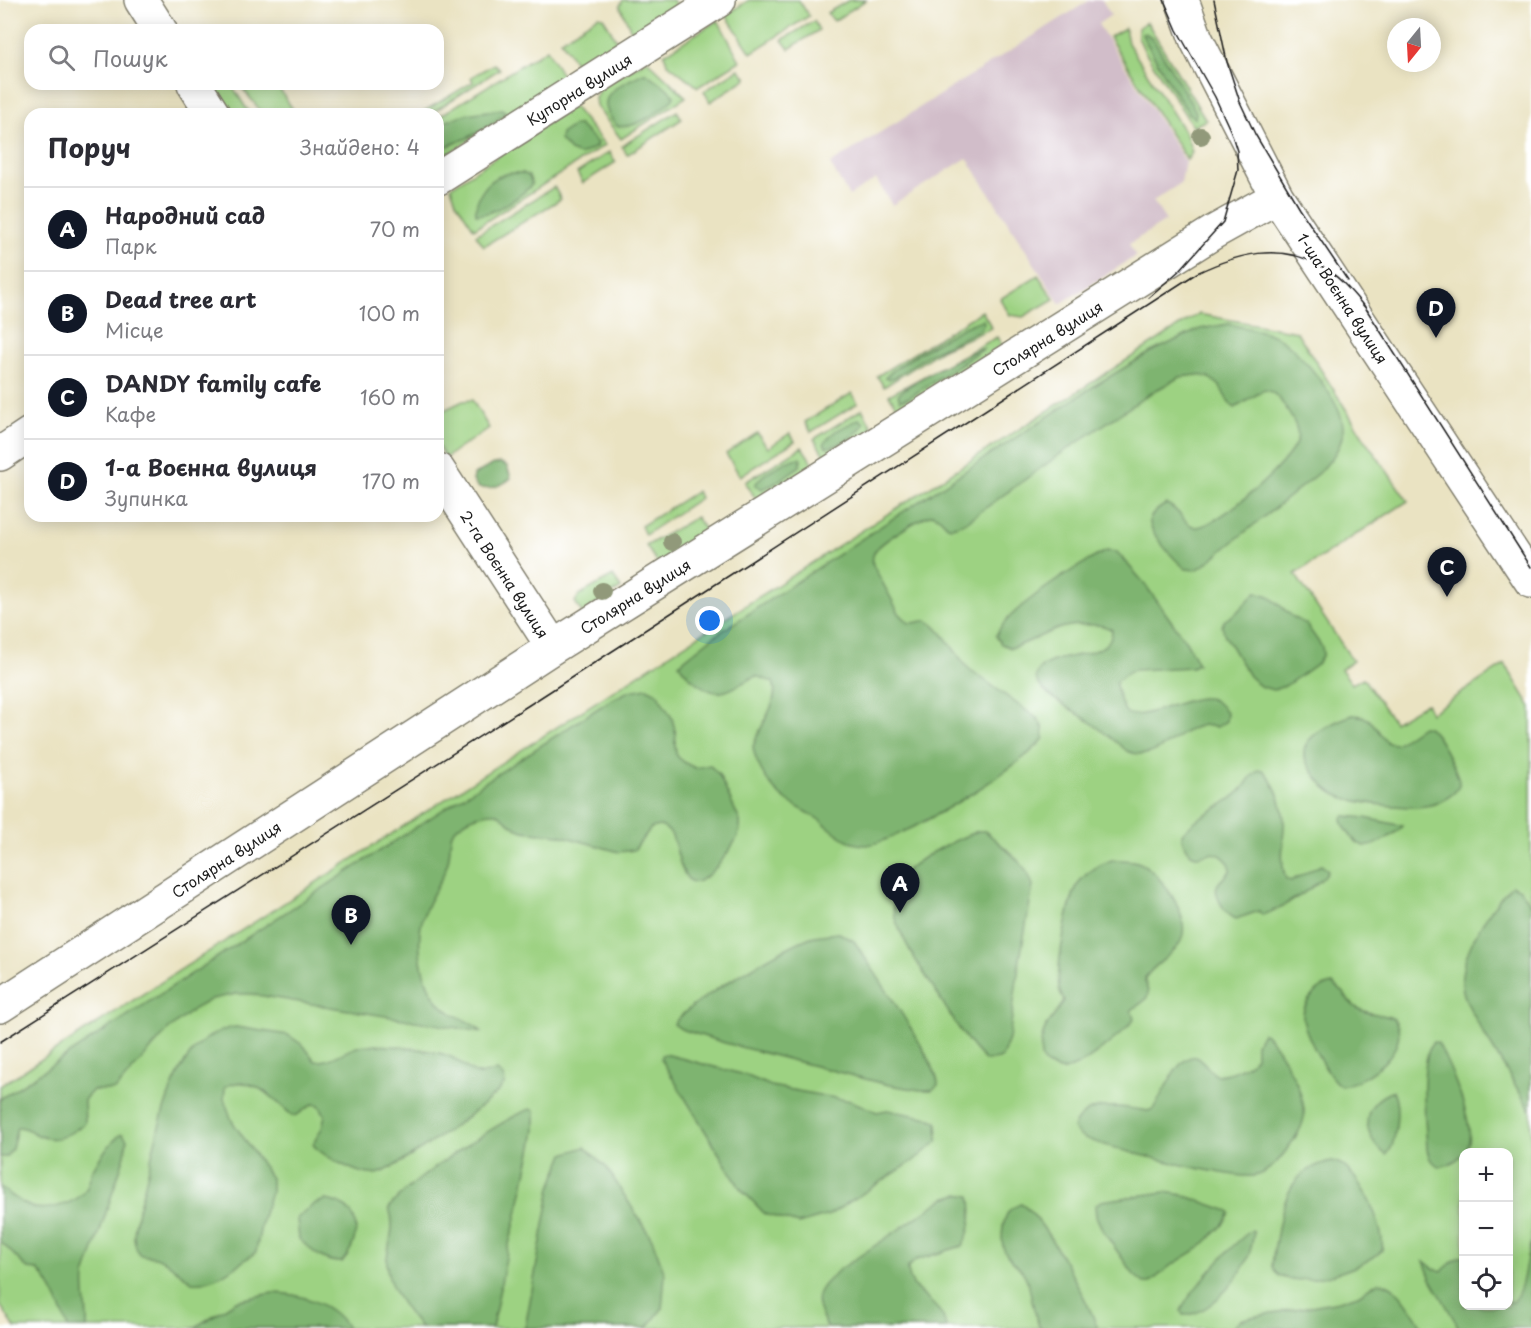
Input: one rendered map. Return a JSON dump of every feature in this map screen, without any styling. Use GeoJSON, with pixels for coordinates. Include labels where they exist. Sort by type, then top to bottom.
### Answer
{"type":"FeatureCollection","features":[{"type":"Feature","properties":{"kind":"street"},"geometry":{"type":"LineString","coordinates":[[141,0],[156,24]]}},
{"type":"Feature","properties":{"kind":"street","name":"Купорна вулиця"},"geometry":{"type":"LineString","coordinates":[[444,174],[719,0]]}},
{"type":"Feature","properties":{"kind":"street","name":"1-ша Воєнна вулиця"},"geometry":{"type":"LineString","coordinates":[[1182,0],[1196,39],[1277,197],[1531,581]]}},
{"type":"Feature","properties":{"kind":"street"},"geometry":{"type":"LineString","coordinates":[[198,90],[209,108]]}},
{"type":"Feature","properties":{"kind":"street","name":"Столярна вулиця"},"geometry":{"type":"LineString","coordinates":[[0,1006],[553,647],[1214,232],[1277,197]]}},
{"type":"Feature","properties":{"kind":"street"},"geometry":{"type":"LineString","coordinates":[[0,454],[24,438]]}},
{"type":"Feature","properties":{"kind":"street","name":"2-га Воєнна вулиця"},"geometry":{"type":"LineString","coordinates":[[444,479],[553,647]]}},
{"type":"Feature","properties":{"kind":"shaded area"},"geometry":{"type":"Polygon","coordinates":[[[1090,0],[1102,0],[1111,15],[1098,24],[1185,161],[1181,183],[1153,201],[1166,221],[1129,244],[1136,256],[1060,304],[967,158],[892,205],[876,179],[849,196],[830,164],[1090,0]]]}},
{"type":"Feature","properties":{"kind":"green space"},"geometry":{"type":"Polygon","coordinates":[[[623,0],[673,0],[678,9],[634,37],[620,6],[623,0]]]}},
{"type":"Feature","properties":{"kind":"green space"},"geometry":{"type":"Polygon","coordinates":[[[749,0],[799,0],[809,16],[751,53],[726,15],[749,0]]]}},
{"type":"Feature","properties":{"kind":"green space"},"geometry":{"type":"Polygon","coordinates":[[[849,0],[866,0],[834,21],[827,13],[849,0]]]}},
{"type":"Feature","properties":{"kind":"green space"},"geometry":{"type":"Polygon","coordinates":[[[598,16],[603,17],[620,46],[580,71],[561,40],[598,16]]]}},
{"type":"Feature","properties":{"kind":"green space"},"geometry":{"type":"Polygon","coordinates":[[[718,20],[740,61],[698,87],[667,63],[664,54],[718,20]]]}},
{"type":"Feature","properties":{"kind":"green space"},"geometry":{"type":"Polygon","coordinates":[[[814,21],[819,30],[789,49],[782,40],[814,21]]]}},
{"type":"Feature","properties":{"kind":"green space"},"geometry":{"type":"Polygon","coordinates":[[[1147,22],[1206,120],[1193,127],[1138,37],[1138,28],[1147,22]]]}},
{"type":"Feature","properties":{"kind":"green space"},"geometry":{"type":"Polygon","coordinates":[[[1125,28],[1128,43],[1186,134],[1192,152],[1187,160],[1109,37],[1125,28]]]}},
{"type":"Feature","properties":{"kind":"green space"},"geometry":{"type":"Polygon","coordinates":[[[1146,33],[1155,42],[1191,103],[1196,112],[1195,119],[1182,104],[1143,37],[1142,34],[1146,33]]]}},
{"type":"Feature","properties":{"kind":"green space"},"geometry":{"type":"Polygon","coordinates":[[[547,49],[565,81],[444,156],[444,113],[547,49]]]}},
{"type":"Feature","properties":{"kind":"green space"},"geometry":{"type":"Polygon","coordinates":[[[647,60],[686,97],[621,139],[596,106],[595,98],[601,86],[647,60]]]}},
{"type":"Feature","properties":{"kind":"green space"},"geometry":{"type":"Polygon","coordinates":[[[494,64],[500,69],[439,108],[429,108],[473,82],[471,77],[494,64]]]}},
{"type":"Feature","properties":{"kind":"green space"},"geometry":{"type":"Polygon","coordinates":[[[739,69],[747,78],[710,102],[704,91],[739,69]]]}},
{"type":"Feature","properties":{"kind":"green space"},"geometry":{"type":"Polygon","coordinates":[[[644,73],[667,88],[674,96],[673,99],[639,122],[617,126],[609,116],[606,107],[610,93],[644,73]]]}},
{"type":"Feature","properties":{"kind":"green space"},"geometry":{"type":"Polygon","coordinates":[[[214,90],[235,90],[246,108],[224,108],[214,90]]]}},
{"type":"Feature","properties":{"kind":"green space"},"geometry":{"type":"Polygon","coordinates":[[[244,90],[280,90],[292,108],[258,108],[244,90]]]}},
{"type":"Feature","properties":{"kind":"green space"},"geometry":{"type":"Polygon","coordinates":[[[573,106],[605,145],[474,229],[456,202],[451,187],[573,106]]]}},
{"type":"Feature","properties":{"kind":"green space"},"geometry":{"type":"Polygon","coordinates":[[[502,109],[506,112],[484,129],[444,147],[444,122],[467,114],[502,109]]]}},
{"type":"Feature","properties":{"kind":"green space"},"geometry":{"type":"Polygon","coordinates":[[[677,111],[682,119],[627,155],[622,146],[677,111]]]}},
{"type":"Feature","properties":{"kind":"green space"},"geometry":{"type":"Polygon","coordinates":[[[574,125],[579,125],[597,143],[596,147],[580,155],[570,151],[560,140],[561,134],[574,125]]]}},
{"type":"Feature","properties":{"kind":"green space"},"geometry":{"type":"Polygon","coordinates":[[[609,152],[616,162],[583,183],[577,173],[609,152]]]}},
{"type":"Feature","properties":{"kind":"green space"},"geometry":{"type":"Polygon","coordinates":[[[523,173],[529,176],[532,184],[528,189],[489,213],[476,214],[477,202],[483,190],[492,181],[505,174],[523,173]]]}},
{"type":"Feature","properties":{"kind":"green space"},"geometry":{"type":"Polygon","coordinates":[[[554,187],[561,199],[484,246],[476,235],[554,187]]]}},
{"type":"Feature","properties":{"kind":"green space"},"geometry":{"type":"Polygon","coordinates":[[[1038,275],[1054,299],[1023,317],[1010,315],[1000,299],[1038,275]]]}},
{"type":"Feature","properties":{"kind":"green space"},"geometry":{"type":"Polygon","coordinates":[[[982,311],[992,328],[941,350],[884,387],[877,376],[982,311]]]}},
{"type":"Feature","properties":{"kind":"green space"},"geometry":{"type":"Polygon","coordinates":[[[1198,314],[1297,332],[1366,441],[1408,501],[1295,574],[1353,661],[1341,669],[1352,684],[1363,678],[1394,722],[1426,703],[1431,713],[1505,664],[1531,707],[1531,1328],[15,1328],[0,1305],[0,1086],[1198,314]]]}},
{"type":"Feature","properties":{"kind":"green space"},"geometry":{"type":"Polygon","coordinates":[[[983,320],[984,324],[980,330],[931,353],[895,377],[885,378],[932,345],[962,328],[983,320]]]}},
{"type":"Feature","properties":{"kind":"green space"},"geometry":{"type":"Polygon","coordinates":[[[1228,324],[1263,332],[1282,340],[1311,368],[1330,394],[1342,420],[1343,430],[1339,447],[1322,470],[1203,566],[1196,570],[1186,569],[1153,532],[1150,520],[1152,515],[1166,504],[1175,509],[1193,526],[1198,527],[1209,523],[1254,491],[1292,450],[1298,436],[1290,415],[1279,398],[1271,392],[1264,390],[1235,408],[1229,403],[1219,385],[1208,377],[1197,375],[1180,377],[1151,393],[1059,455],[966,522],[952,527],[932,514],[911,525],[879,547],[873,558],[873,565],[899,613],[909,623],[927,621],[932,623],[968,668],[1038,719],[1043,728],[1044,738],[1013,766],[931,818],[904,832],[865,845],[846,839],[780,795],[769,783],[761,769],[753,747],[772,706],[775,689],[773,682],[756,676],[730,690],[715,692],[697,683],[679,664],[710,639],[1097,384],[1151,352],[1200,329],[1228,324]]]}},
{"type":"Feature","properties":{"kind":"green space"},"geometry":{"type":"Polygon","coordinates":[[[997,337],[1002,345],[900,411],[889,395],[997,337]]]}},
{"type":"Feature","properties":{"kind":"green space"},"geometry":{"type":"Polygon","coordinates":[[[985,348],[910,397],[900,400],[898,395],[914,382],[953,361],[985,348]]]}},
{"type":"Feature","properties":{"kind":"green space"},"geometry":{"type":"Polygon","coordinates":[[[852,393],[858,403],[811,432],[805,422],[852,393]]]}},
{"type":"Feature","properties":{"kind":"green space"},"geometry":{"type":"Polygon","coordinates":[[[472,400],[489,428],[445,458],[444,410],[463,401],[472,400]]]}},
{"type":"Feature","properties":{"kind":"green space"},"geometry":{"type":"Polygon","coordinates":[[[862,409],[873,428],[826,458],[814,439],[862,409]]]}},
{"type":"Feature","properties":{"kind":"green space"},"geometry":{"type":"Polygon","coordinates":[[[859,419],[864,423],[853,436],[842,443],[826,447],[824,443],[834,432],[859,419]]]}},
{"type":"Feature","properties":{"kind":"green space"},"geometry":{"type":"Polygon","coordinates":[[[757,433],[768,448],[790,433],[795,441],[740,476],[726,454],[757,433]]]}},
{"type":"Feature","properties":{"kind":"green space"},"geometry":{"type":"Polygon","coordinates":[[[802,447],[814,465],[757,501],[745,482],[802,447]]]}},
{"type":"Feature","properties":{"kind":"green space"},"geometry":{"type":"Polygon","coordinates":[[[801,459],[800,466],[774,484],[762,489],[755,485],[762,476],[774,468],[801,459]]]}},
{"type":"Feature","properties":{"kind":"green space"},"geometry":{"type":"Polygon","coordinates":[[[501,463],[507,466],[511,478],[496,486],[479,488],[473,481],[474,475],[493,464],[501,463]]]}},
{"type":"Feature","properties":{"kind":"green space"},"geometry":{"type":"Polygon","coordinates":[[[697,491],[700,498],[645,535],[641,526],[697,491]]]}},
{"type":"Feature","properties":{"kind":"green space"},"geometry":{"type":"Polygon","coordinates":[[[696,517],[707,533],[658,564],[646,546],[696,517]]]}},
{"type":"Feature","properties":{"kind":"green space"},"geometry":{"type":"Polygon","coordinates":[[[1107,551],[1117,552],[1144,583],[1187,643],[1198,664],[1192,667],[1129,672],[1116,682],[1124,710],[1133,715],[1142,714],[1197,698],[1209,698],[1218,703],[1227,713],[1226,721],[1217,727],[1199,726],[1147,754],[1127,751],[1095,725],[1048,694],[1042,689],[1036,677],[1038,671],[1046,664],[1103,647],[1110,640],[1112,630],[1099,625],[1069,626],[1011,648],[1001,644],[996,636],[1002,626],[1028,601],[1080,565],[1107,551]]]}},
{"type":"Feature","properties":{"kind":"green space"},"geometry":{"type":"Polygon","coordinates":[[[613,576],[621,588],[582,613],[575,602],[579,595],[613,576]]]}},
{"type":"Feature","properties":{"kind":"green space"},"geometry":{"type":"Polygon","coordinates":[[[1256,592],[1269,596],[1293,617],[1306,624],[1322,647],[1323,654],[1318,663],[1285,686],[1273,690],[1260,686],[1249,676],[1225,636],[1222,626],[1224,621],[1236,613],[1256,592]]]}},
{"type":"Feature","properties":{"kind":"green space"},"geometry":{"type":"Polygon","coordinates":[[[647,688],[657,693],[672,718],[676,734],[676,754],[695,768],[710,765],[719,775],[740,821],[740,831],[734,843],[707,876],[693,882],[688,879],[680,865],[671,834],[660,826],[651,828],[634,850],[619,852],[559,835],[523,831],[497,813],[472,818],[452,833],[447,865],[425,911],[420,948],[424,974],[435,997],[447,1010],[482,1032],[251,994],[236,994],[212,999],[194,1009],[168,1030],[115,1090],[93,1090],[84,1100],[85,1123],[73,1132],[54,1139],[41,1137],[17,1127],[12,1149],[6,1157],[0,1157],[0,1099],[609,701],[629,691],[647,688]]]}},
{"type":"Feature","properties":{"kind":"green space"},"geometry":{"type":"Polygon","coordinates":[[[1353,715],[1366,718],[1374,724],[1388,743],[1396,744],[1422,726],[1429,728],[1453,765],[1459,781],[1457,789],[1439,802],[1417,807],[1368,803],[1347,799],[1331,792],[1321,783],[1307,762],[1304,755],[1306,745],[1323,729],[1353,715]]]}},
{"type":"Feature","properties":{"kind":"green space"},"geometry":{"type":"Polygon","coordinates":[[[1259,770],[1263,770],[1272,782],[1281,804],[1284,820],[1282,860],[1286,879],[1291,881],[1321,865],[1328,870],[1318,882],[1278,909],[1262,915],[1259,911],[1236,919],[1228,914],[1217,895],[1218,884],[1230,871],[1229,863],[1220,855],[1208,853],[1197,856],[1190,853],[1182,840],[1182,834],[1195,821],[1233,797],[1259,770]]]}},
{"type":"Feature","properties":{"kind":"green space"},"geometry":{"type":"Polygon","coordinates":[[[1345,816],[1403,826],[1377,844],[1363,846],[1354,840],[1344,827],[1342,818],[1345,816]]]}},
{"type":"Feature","properties":{"kind":"green space"},"geometry":{"type":"Polygon","coordinates":[[[978,831],[985,831],[1020,862],[1033,886],[1009,1039],[1002,1057],[986,1061],[958,1027],[913,955],[895,918],[893,902],[895,886],[900,877],[909,869],[931,853],[978,831]]]}},
{"type":"Feature","properties":{"kind":"green space"},"geometry":{"type":"Polygon","coordinates":[[[1112,860],[1130,860],[1140,863],[1157,876],[1178,908],[1183,931],[1181,941],[1145,978],[1147,996],[1131,1011],[1134,1018],[1132,1022],[1110,1043],[1082,1063],[1065,1070],[1058,1070],[1043,1061],[1041,1048],[1044,1031],[1064,1000],[1060,992],[1059,969],[1071,902],[1080,881],[1095,868],[1112,860]]]}},
{"type":"Feature","properties":{"kind":"green space"},"geometry":{"type":"Polygon","coordinates":[[[1512,885],[1520,889],[1531,904],[1531,1111],[1469,1007],[1463,991],[1464,964],[1469,949],[1494,906],[1512,885]]]}},
{"type":"Feature","properties":{"kind":"green space"},"geometry":{"type":"Polygon","coordinates":[[[839,933],[854,941],[916,1037],[935,1074],[938,1085],[932,1090],[889,1085],[725,1043],[681,1029],[674,1024],[697,1003],[716,990],[781,951],[811,937],[839,933]]]}},
{"type":"Feature","properties":{"kind":"green space"},"geometry":{"type":"Polygon","coordinates":[[[1333,984],[1357,1008],[1394,1019],[1398,1030],[1398,1041],[1393,1052],[1384,1062],[1363,1078],[1341,1086],[1330,1075],[1318,1054],[1307,1032],[1303,1016],[1306,1005],[1313,995],[1322,987],[1333,984]]]}},
{"type":"Feature","properties":{"kind":"green space"},"geometry":{"type":"Polygon","coordinates":[[[236,1027],[288,1035],[304,1046],[315,1061],[329,1059],[363,1045],[409,1048],[451,1057],[478,1074],[497,1071],[503,1076],[505,1083],[483,1104],[423,1148],[377,1174],[362,1173],[344,1166],[315,1147],[313,1144],[322,1128],[325,1115],[319,1105],[313,1104],[293,1116],[271,1096],[254,1086],[235,1083],[225,1087],[224,1099],[232,1121],[271,1178],[271,1192],[262,1220],[256,1252],[217,1277],[208,1281],[192,1282],[165,1261],[140,1255],[134,1241],[135,1224],[161,1121],[177,1076],[190,1055],[201,1043],[213,1034],[236,1027]]]}},
{"type":"Feature","properties":{"kind":"green space"},"geometry":{"type":"Polygon","coordinates":[[[1263,1033],[1272,1041],[1297,1084],[1304,1107],[1304,1116],[1294,1140],[1275,1164],[1262,1173],[1240,1176],[1164,1161],[1090,1140],[1079,1135],[1073,1128],[1079,1118],[1096,1108],[1117,1107],[1148,1111],[1153,1109],[1171,1077],[1190,1057],[1199,1058],[1216,1075],[1243,1067],[1256,1057],[1256,1044],[1263,1033]]]}},
{"type":"Feature","properties":{"kind":"green space"},"geometry":{"type":"Polygon","coordinates":[[[1433,1042],[1438,1043],[1455,1081],[1468,1121],[1468,1147],[1459,1148],[1459,1157],[1439,1167],[1430,1159],[1427,1150],[1424,1078],[1428,1052],[1433,1042]]]}},
{"type":"Feature","properties":{"kind":"green space"},"geometry":{"type":"Polygon","coordinates":[[[665,1054],[745,1075],[771,1086],[851,1101],[877,1112],[887,1110],[929,1118],[937,1122],[938,1141],[912,1162],[829,1215],[798,1224],[765,1214],[740,1188],[661,1059],[665,1054]]]}},
{"type":"Feature","properties":{"kind":"green space"},"geometry":{"type":"Polygon","coordinates":[[[1393,1091],[1396,1105],[1395,1134],[1386,1155],[1371,1138],[1367,1120],[1374,1103],[1393,1091]]]}},
{"type":"Feature","properties":{"kind":"green space"},"geometry":{"type":"Polygon","coordinates":[[[531,1109],[535,1111],[532,1147],[492,1328],[420,1328],[397,1296],[389,1277],[387,1258],[392,1227],[389,1208],[398,1197],[455,1153],[531,1109]]]}},
{"type":"Feature","properties":{"kind":"green space"},"geometry":{"type":"Polygon","coordinates":[[[121,1134],[127,1140],[125,1155],[85,1276],[87,1328],[68,1328],[56,1298],[43,1276],[38,1270],[28,1269],[0,1241],[0,1187],[31,1207],[53,1207],[69,1202],[82,1194],[98,1161],[121,1134]]]}},
{"type":"Feature","properties":{"kind":"green space"},"geometry":{"type":"Polygon","coordinates":[[[585,1147],[607,1168],[652,1239],[665,1274],[662,1309],[647,1328],[525,1328],[551,1187],[564,1154],[585,1147]]]}},
{"type":"Feature","properties":{"kind":"green space"},"geometry":{"type":"Polygon","coordinates":[[[1332,1161],[1341,1164],[1350,1173],[1368,1198],[1379,1227],[1382,1250],[1360,1264],[1325,1276],[1291,1279],[1278,1275],[1272,1266],[1272,1261],[1288,1194],[1293,1185],[1308,1170],[1332,1161]]]}},
{"type":"Feature","properties":{"kind":"green space"},"geometry":{"type":"Polygon","coordinates":[[[1165,1192],[1183,1195],[1230,1213],[1222,1226],[1201,1247],[1170,1266],[1150,1283],[1144,1283],[1134,1275],[1103,1231],[1096,1216],[1095,1205],[1101,1201],[1165,1192]]]}},
{"type":"Feature","properties":{"kind":"green space"},"geometry":{"type":"Polygon","coordinates":[[[958,1194],[970,1196],[972,1209],[970,1228],[962,1246],[916,1260],[908,1267],[914,1285],[939,1311],[946,1328],[828,1328],[817,1303],[824,1285],[839,1270],[945,1198],[958,1194]]]}},
{"type":"Feature","properties":{"kind":"green space"},"geometry":{"type":"Polygon","coordinates":[[[326,1200],[348,1209],[355,1223],[354,1240],[342,1262],[324,1258],[299,1239],[297,1218],[316,1203],[326,1200]]]}},
{"type":"Feature","properties":{"kind":"green space"},"geometry":{"type":"Polygon","coordinates":[[[1021,1204],[1042,1225],[1053,1242],[1085,1299],[1098,1328],[1040,1328],[1026,1278],[1007,1256],[1002,1237],[1003,1225],[1009,1211],[1021,1204]]]}},
{"type":"Feature","properties":{"kind":"green space"},"geometry":{"type":"Polygon","coordinates":[[[1252,1230],[1254,1232],[1247,1260],[1229,1287],[1212,1304],[1193,1314],[1183,1315],[1181,1311],[1202,1280],[1234,1245],[1252,1230]]]}},
{"type":"Feature","properties":{"kind":"green space"},"geometry":{"type":"Polygon","coordinates":[[[1531,1242],[1531,1328],[1459,1328],[1430,1277],[1424,1261],[1442,1271],[1459,1257],[1459,1310],[1513,1310],[1513,1302],[1520,1289],[1531,1242]]]}},
{"type":"Feature","properties":{"kind":"green space"},"geometry":{"type":"Polygon","coordinates":[[[1378,1282],[1392,1287],[1399,1293],[1423,1328],[1231,1328],[1240,1320],[1251,1317],[1339,1301],[1358,1295],[1378,1282]]]}},
{"type":"Feature","properties":{"kind":"green space"},"geometry":{"type":"Polygon","coordinates":[[[272,1293],[293,1295],[314,1301],[333,1312],[347,1328],[194,1328],[236,1301],[272,1293]]]}},
{"type":"Feature","properties":{"kind":"tram line"},"geometry":{"type":"LineString","coordinates":[[1149,297],[1180,270],[1223,222],[1238,170],[1237,151],[1231,132],[1215,97],[1177,30],[1164,0]]}},
{"type":"Feature","properties":{"kind":"tram line"},"geometry":{"type":"LineString","coordinates":[[1214,0],[1227,62],[1240,102],[1255,134],[1299,208],[1348,281]]}},
{"type":"Feature","properties":{"kind":"tram line"},"geometry":{"type":"LineString","coordinates":[[0,1042],[529,705],[1197,273],[1243,256],[1259,253],[1290,254],[1328,270],[1368,311]]}},
{"type":"Feature","properties":{"kind":"tram line"},"geometry":{"type":"LineString","coordinates":[[1363,304],[1531,567]]}},
{"type":"Feature","properties":{"kind":"place","name":"1-а Воєнна вулиця"},"geometry":{"type":"Point","coordinates":[1436,338]}},
{"type":"Feature","properties":{"kind":"place","name":"DANDY family cafe"},"geometry":{"type":"Point","coordinates":[1447,597]}},
{"type":"Feature","properties":{"kind":"place","name":"Народний сад"},"geometry":{"type":"Point","coordinates":[900,913]}},
{"type":"Feature","properties":{"kind":"place","name":"Dead tree art"},"geometry":{"type":"Point","coordinates":[351,945]}}]}
